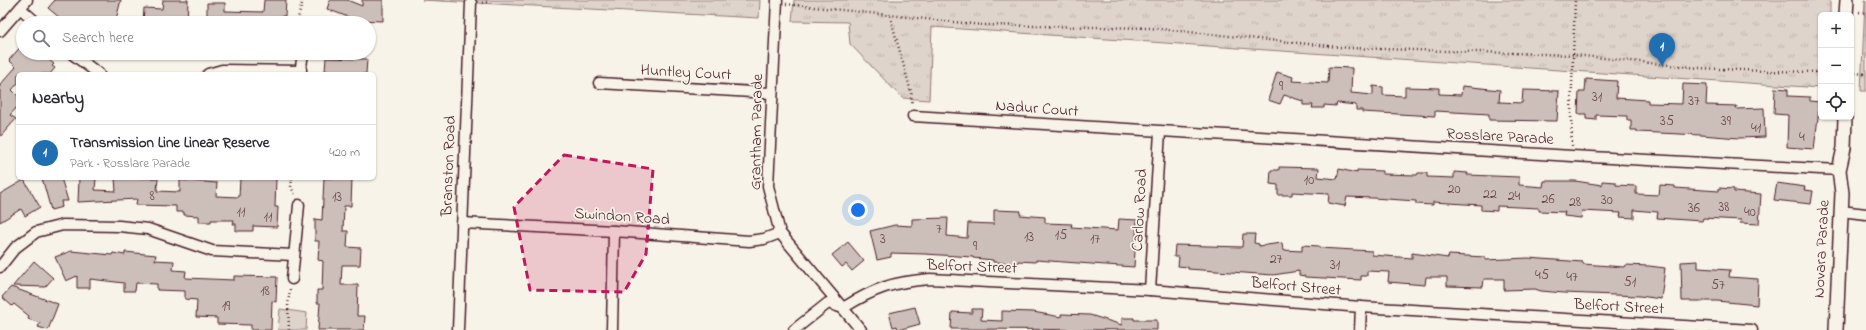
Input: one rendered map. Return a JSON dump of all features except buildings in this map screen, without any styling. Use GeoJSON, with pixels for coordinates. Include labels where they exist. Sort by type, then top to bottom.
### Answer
{"type":"FeatureCollection","features":[{"type":"Feature","properties":{"kind":"street"},"geometry":{"type":"LineString","coordinates":[[1846,12],[1847,0]]}},
{"type":"Feature","properties":{"kind":"street","name":"Grantham Parade"},"geometry":{"type":"LineString","coordinates":[[780,2],[772,93],[768,186],[780,232],[861,330]]}},
{"type":"Feature","properties":{"kind":"street","name":"Branston Road"},"geometry":{"type":"LineString","coordinates":[[458,330],[471,3]]}},
{"type":"Feature","properties":{"kind":"street"},"geometry":{"type":"LineString","coordinates":[[0,31],[23,4],[32,16]]}},
{"type":"Feature","properties":{"kind":"street"},"geometry":{"type":"LineString","coordinates":[[80,60],[96,72]]}},
{"type":"Feature","properties":{"kind":"street"},"geometry":{"type":"LineString","coordinates":[[301,72],[302,60]]}},
{"type":"Feature","properties":{"kind":"street"},"geometry":{"type":"LineString","coordinates":[[215,72],[222,70],[275,72]]}},
{"type":"Feature","properties":{"kind":"street","name":"Huntley Court"},"geometry":{"type":"LineString","coordinates":[[599,83],[772,93]]}},
{"type":"Feature","properties":{"kind":"street","name":"Nadur Court"},"geometry":{"type":"LineString","coordinates":[[913,116],[1160,132]]}},
{"type":"Feature","properties":{"kind":"street"},"geometry":{"type":"LineString","coordinates":[[1839,170],[1844,152],[1845,120]]}},
{"type":"Feature","properties":{"kind":"street","name":"Rosslare Parade"},"geometry":{"type":"LineString","coordinates":[[1160,132],[1839,170]]}},
{"type":"Feature","properties":{"kind":"street","name":"Carlow Road"},"geometry":{"type":"LineString","coordinates":[[1150,290],[1160,132]]}},
{"type":"Feature","properties":{"kind":"street","name":"Novara Parade"},"geometry":{"type":"LineString","coordinates":[[1836,330],[1842,193],[1839,170]]}},
{"type":"Feature","properties":{"kind":"street"},"geometry":{"type":"LineString","coordinates":[[292,279],[299,205]]}},
{"type":"Feature","properties":{"kind":"street"},"geometry":{"type":"LineString","coordinates":[[1841,211],[1866,214]]}},
{"type":"Feature","properties":{"kind":"street","name":"Swindon Road"},"geometry":{"type":"LineString","coordinates":[[462,223],[614,231],[749,241],[764,239],[780,232]]}},
{"type":"Feature","properties":{"kind":"street"},"geometry":{"type":"LineString","coordinates":[[0,267],[15,248],[36,232],[63,225],[119,226],[148,229],[212,251],[294,255]]}},
{"type":"Feature","properties":{"kind":"street"},"geometry":{"type":"LineString","coordinates":[[612,330],[614,231]]}},
{"type":"Feature","properties":{"kind":"street","name":"Belfort Street"},"geometry":{"type":"LineString","coordinates":[[844,308],[882,287],[908,281],[930,279],[1150,290],[1360,307],[1752,330]]}},
{"type":"Feature","properties":{"kind":"street"},"geometry":{"type":"LineString","coordinates":[[794,330],[828,304],[844,308]]}},
{"type":"Feature","properties":{"kind":"street"},"geometry":{"type":"LineString","coordinates":[[1360,307],[1360,330]]}},
{"type":"Feature","properties":{"kind":"path"},"geometry":{"type":"LineString","coordinates":[[299,16],[303,0]]}},
{"type":"Feature","properties":{"kind":"path"},"geometry":{"type":"LineString","coordinates":[[1572,156],[1571,114],[1575,0]]}},
{"type":"Feature","properties":{"kind":"path"},"geometry":{"type":"LineString","coordinates":[[780,2],[890,16],[982,25],[1150,28],[1349,48],[1574,55],[1699,68],[1818,72]]}},
{"type":"Feature","properties":{"kind":"path"},"geometry":{"type":"LineString","coordinates":[[890,16],[912,92],[913,116]]}},
{"type":"Feature","properties":{"kind":"path"},"geometry":{"type":"LineString","coordinates":[[1854,73],[1866,74]]}},
{"type":"Feature","properties":{"kind":"path"},"geometry":{"type":"LineString","coordinates":[[292,180],[291,187],[299,205]]}},
{"type":"Feature","properties":{"kind":"path"},"geometry":{"type":"LineString","coordinates":[[289,330],[288,304],[292,279]]}},
{"type":"Feature","properties":{"kind":"highlighted area"},"geometry":{"type":"Polygon","coordinates":[[[564,155],[653,169],[646,254],[624,292],[530,290],[514,207],[564,155]]]}},
{"type":"Feature","properties":{"kind":"green space"},"geometry":{"type":"Polygon","coordinates":[[[422,0],[760,0],[759,18],[422,0]]]}},
{"type":"Feature","properties":{"kind":"green space"},"geometry":{"type":"Polygon","coordinates":[[[794,0],[1830,0],[1830,12],[1818,12],[1818,88],[932,27],[929,100],[902,98],[850,44],[848,22],[792,21],[794,0]]]}},
{"type":"Feature","properties":{"kind":"green space"},"geometry":{"type":"Polygon","coordinates":[[[1865,0],[1866,91],[1861,91],[1865,0]]]}},
{"type":"Feature","properties":{"kind":"green space"},"geometry":{"type":"Polygon","coordinates":[[[280,309],[307,313],[306,330],[278,330],[280,309]]]}},
{"type":"Feature","properties":{"kind":"place","name":"Transmission Line Linear Reserve"},"geometry":{"type":"Point","coordinates":[1662,66]}}]}
